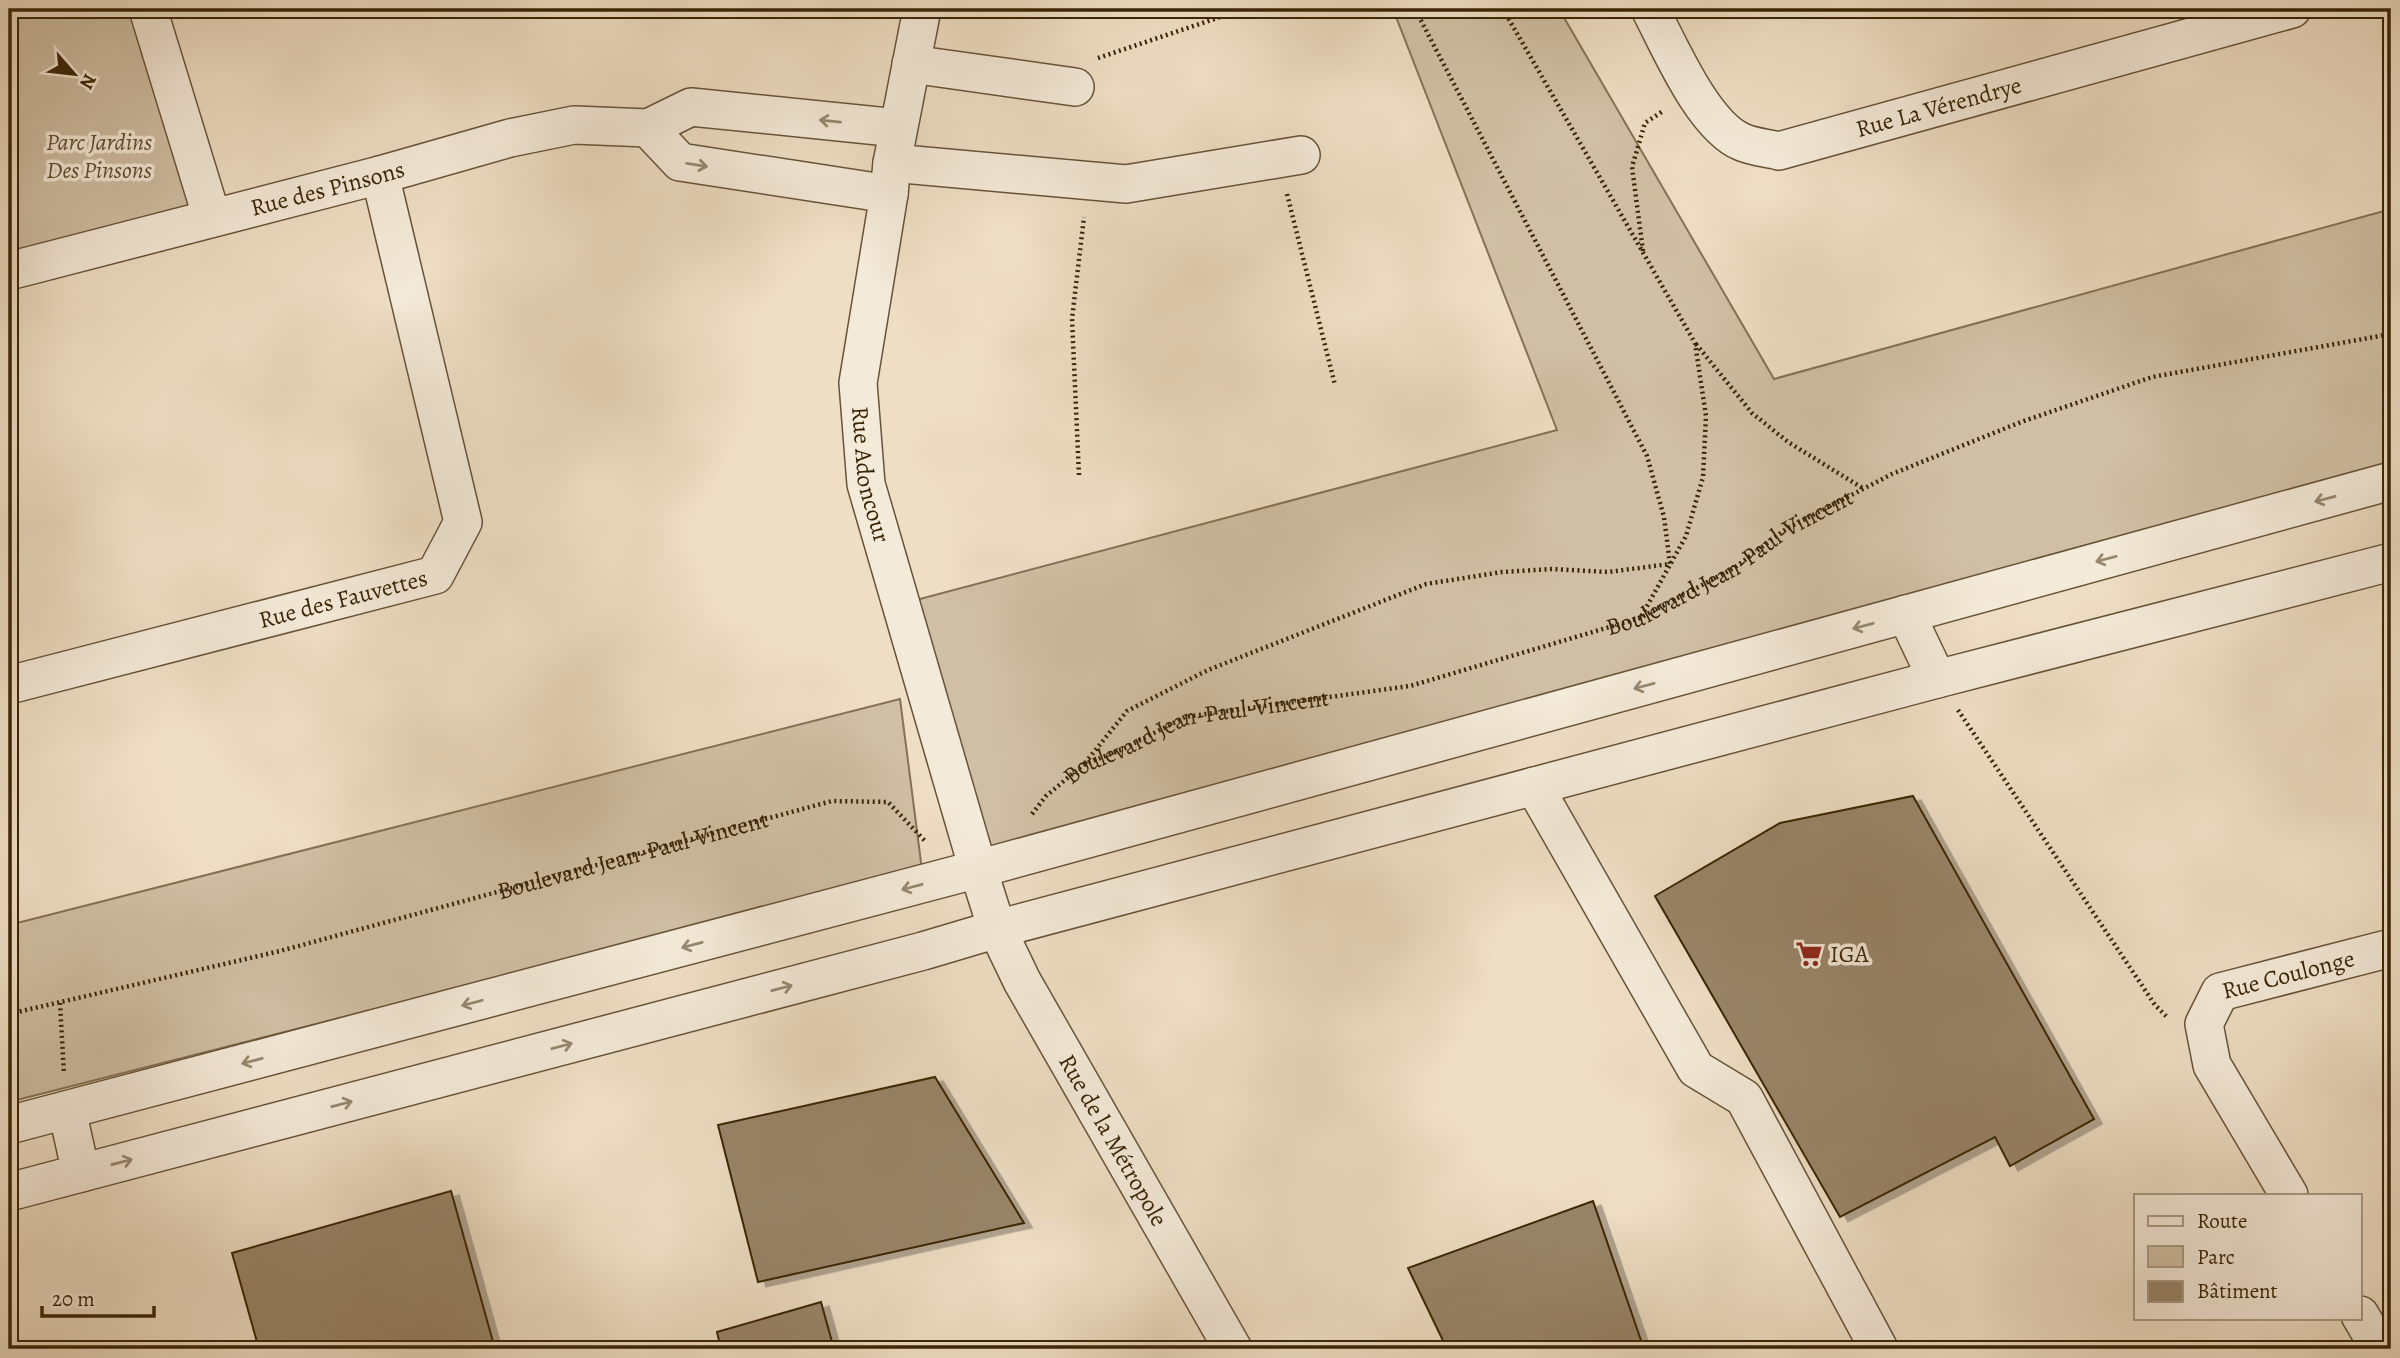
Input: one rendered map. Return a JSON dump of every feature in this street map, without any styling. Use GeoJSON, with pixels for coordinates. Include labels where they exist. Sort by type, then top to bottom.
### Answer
{"type":"FeatureCollection","features":[{"type":"Feature","properties":{"kind":"street"},"geometry":{"type":"LineString","coordinates":[[148,9],[212,218]]}},
{"type":"Feature","properties":{"kind":"street","name":"Rue Adoncour"},"geometry":{"type":"LineString","coordinates":[[922,9],[893,162],[858,383],[866,484],[997,929]]}},
{"type":"Feature","properties":{"kind":"street","name":"Rue La Vérendrye"},"geometry":{"type":"LineString","coordinates":[[1650,9],[1693,91],[1710,117],[1740,142],[1779,151],[2292,9]]}},
{"type":"Feature","properties":{"kind":"street"},"geometry":{"type":"LineString","coordinates":[[911,64],[1063,85]]}},
{"type":"Feature","properties":{"kind":"street","name":"Rue des Pinsons"},"geometry":{"type":"LineString","coordinates":[[9,271],[380,175],[510,138],[574,125],[648,128],[691,107],[893,162]]}},
{"type":"Feature","properties":{"kind":"street"},"geometry":{"type":"LineString","coordinates":[[648,128],[680,162],[893,162],[1126,184],[1290,157]]}},
{"type":"Feature","properties":{"kind":"street","name":"Rue des Fauvettes"},"geometry":{"type":"LineString","coordinates":[[9,685],[435,575],[463,522],[380,175]]}},
{"type":"Feature","properties":{"kind":"street"},"geometry":{"type":"LineString","coordinates":[[9,1125],[2391,481]]}},
{"type":"Feature","properties":{"kind":"street"},"geometry":{"type":"LineString","coordinates":[[9,1192],[923,951],[1937,679],[2391,562]]}},
{"type":"Feature","properties":{"kind":"street"},"geometry":{"type":"LineString","coordinates":[[1906,614],[1937,679]]}},
{"type":"Feature","properties":{"kind":"street"},"geometry":{"type":"LineString","coordinates":[[1534,786],[1696,1069],[1744,1098],[1878,1349]]}},
{"type":"Feature","properties":{"kind":"street","name":"Rue de la Métropole"},"geometry":{"type":"LineString","coordinates":[[997,929],[1022,981],[1233,1349]]}},
{"type":"Feature","properties":{"kind":"street","name":"Rue Coulonge"},"geometry":{"type":"LineString","coordinates":[[2211,1065],[2204,1024],[2220,992],[2391,948]]}},
{"type":"Feature","properties":{"kind":"street"},"geometry":{"type":"LineString","coordinates":[[2211,1065],[2288,1194]]}},
{"type":"Feature","properties":{"kind":"street"},"geometry":{"type":"LineString","coordinates":[[67,1110],[81,1173]]}},
{"type":"Feature","properties":{"kind":"street"},"geometry":{"type":"LineString","coordinates":[[2362,1318],[2380,1349]]}},
{"type":"Feature","properties":{"kind":"path"},"geometry":{"type":"LineString","coordinates":[[1063,85],[1091,61],[1244,9]]}},
{"type":"Feature","properties":{"kind":"path"},"geometry":{"type":"LineString","coordinates":[[1415,9],[1647,456],[1664,517],[1670,564]]}},
{"type":"Feature","properties":{"kind":"path"},"geometry":{"type":"LineString","coordinates":[[1503,9],[1695,343],[1752,413],[1788,442],[1864,489]]}},
{"type":"Feature","properties":{"kind":"path"},"geometry":{"type":"LineString","coordinates":[[1644,255],[1632,167],[1644,123],[1693,91]]}},
{"type":"Feature","properties":{"kind":"path"},"geometry":{"type":"LineString","coordinates":[[1290,157],[1335,385]]}},
{"type":"Feature","properties":{"kind":"path"},"geometry":{"type":"LineString","coordinates":[[1079,475],[1072,319],[1088,181]]}},
{"type":"Feature","properties":{"kind":"path","name":"Boulevard Jean-Paul-Vincent"},"geometry":{"type":"LineString","coordinates":[[1026,822],[1046,796],[1083,765],[1185,717],[1410,686],[1640,618],[1734,568],[1786,529],[1892,474],[2021,422],[2152,377],[2391,334]]}},
{"type":"Feature","properties":{"kind":"path"},"geometry":{"type":"LineString","coordinates":[[1640,618],[1686,536],[1703,477],[1706,416],[1695,343]]}},
{"type":"Feature","properties":{"kind":"path"},"geometry":{"type":"LineString","coordinates":[[1083,765],[1127,711],[1208,670],[1426,584],[1502,572],[1552,569],[1608,572],[1670,564]]}},
{"type":"Feature","properties":{"kind":"path"},"geometry":{"type":"LineString","coordinates":[[1937,679],[2155,1005],[2211,1065]]}},
{"type":"Feature","properties":{"kind":"path","name":"Boulevard Jean-Paul-Vincent"},"geometry":{"type":"LineString","coordinates":[[9,1014],[280,951],[832,801],[888,802],[923,841],[976,863]]}},
{"type":"Feature","properties":{"kind":"path"},"geometry":{"type":"LineString","coordinates":[[60,1003],[67,1110]]}},
{"type":"Feature","properties":{"kind":"green space","name":"Parc Jardins Des Pinsons"},"geometry":{"type":"Polygon","coordinates":[[[9,9],[148,9],[212,218],[9,271],[9,9]]]}},
{"type":"Feature","properties":{"kind":"green space"},"geometry":{"type":"Polygon","coordinates":[[[1393,9],[1559,9],[1774,379],[2391,209],[2391,472],[978,869],[901,604],[1557,430],[1393,9]]]}},
{"type":"Feature","properties":{"kind":"green space"},"geometry":{"type":"Polygon","coordinates":[[[900,699],[922,870],[9,1102],[9,925],[900,699]]]}},
{"type":"Feature","properties":{"kind":"building"},"geometry":{"type":"Polygon","coordinates":[[[1913,796],[2094,1119],[2010,1166],[1995,1137],[1840,1217],[1655,896],[1780,823],[1913,796]]]}},
{"type":"Feature","properties":{"kind":"building"},"geometry":{"type":"Polygon","coordinates":[[[935,1077],[1024,1223],[758,1282],[718,1125],[935,1077]]]}},
{"type":"Feature","properties":{"kind":"building"},"geometry":{"type":"Polygon","coordinates":[[[451,1191],[495,1349],[259,1349],[232,1253],[451,1191]]]}},
{"type":"Feature","properties":{"kind":"building"},"geometry":{"type":"Polygon","coordinates":[[[1593,1201],[1644,1349],[1447,1349],[1408,1268],[1593,1201]]]}},
{"type":"Feature","properties":{"kind":"building"},"geometry":{"type":"Polygon","coordinates":[[[821,1302],[834,1349],[721,1349],[717,1332],[821,1302]]]}},
{"type":"Feature","properties":{"kind":"place","name":"IGA"},"geometry":{"type":"Point","coordinates":[1809,954]}}]}
